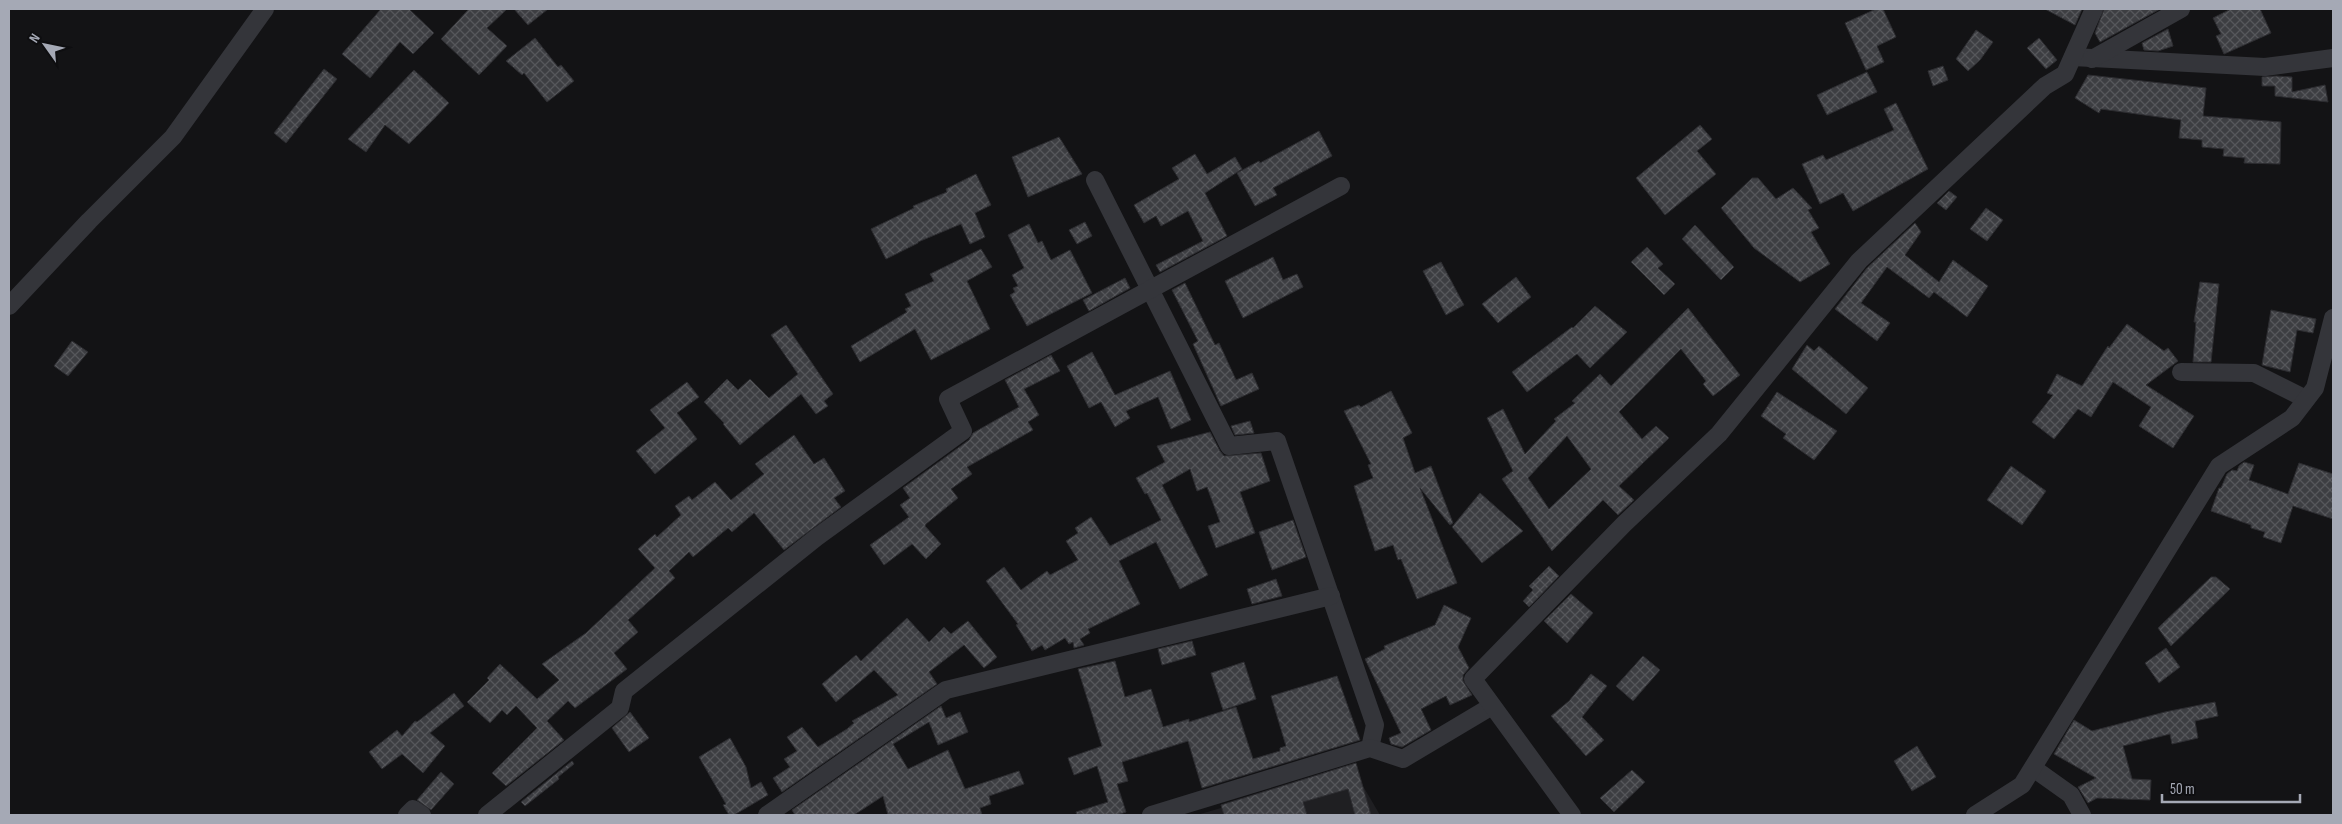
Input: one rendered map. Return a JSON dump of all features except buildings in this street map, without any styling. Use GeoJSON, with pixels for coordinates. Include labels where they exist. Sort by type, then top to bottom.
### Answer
{"type":"FeatureCollection","features":[{"type":"Feature","properties":{"kind":"street"},"geometry":{"type":"LineString","coordinates":[[9,306],[89,221],[173,137],[265,9]]}},
{"type":"Feature","properties":{"kind":"street"},"geometry":{"type":"LineString","coordinates":[[1572,815],[1473,680],[1624,524],[1719,434],[1859,261],[2045,86],[2065,74],[2094,9]]}},
{"type":"Feature","properties":{"kind":"street"},"geometry":{"type":"LineString","coordinates":[[2092,59],[2181,9]]}},
{"type":"Feature","properties":{"kind":"street"},"geometry":{"type":"LineString","coordinates":[[2073,57],[2265,67],[2333,58]]}},
{"type":"Feature","properties":{"kind":"street"},"geometry":{"type":"LineString","coordinates":[[1095,180],[1229,446],[1277,441],[1375,725],[1370,748]]}},
{"type":"Feature","properties":{"kind":"street"},"geometry":{"type":"LineString","coordinates":[[487,815],[620,708],[624,691],[817,537],[963,431],[948,400],[1341,186]]}},
{"type":"Feature","properties":{"kind":"street"},"geometry":{"type":"LineString","coordinates":[[1975,815],[2022,785],[2219,466],[2292,418],[2315,388],[2333,318]]}},
{"type":"Feature","properties":{"kind":"street"},"geometry":{"type":"LineString","coordinates":[[2181,372],[2254,373],[2306,399]]}},
{"type":"Feature","properties":{"kind":"street"},"geometry":{"type":"LineString","coordinates":[[767,815],[946,690],[1331,596]]}},
{"type":"Feature","properties":{"kind":"street"},"geometry":{"type":"LineString","coordinates":[[1151,815],[1370,748],[1403,759],[1492,706]]}},
{"type":"Feature","properties":{"kind":"street"},"geometry":{"type":"LineString","coordinates":[[2032,768],[2071,795],[2082,815]]}},
{"type":"Feature","properties":{"kind":"street"},"geometry":{"type":"LineString","coordinates":[[407,815],[413,808],[422,815]]}},
{"type":"Feature","properties":{"kind":"shaded area"},"geometry":{"type":"Polygon","coordinates":[[[1353,769],[1380,815],[1197,815],[1353,769]]]}}]}
